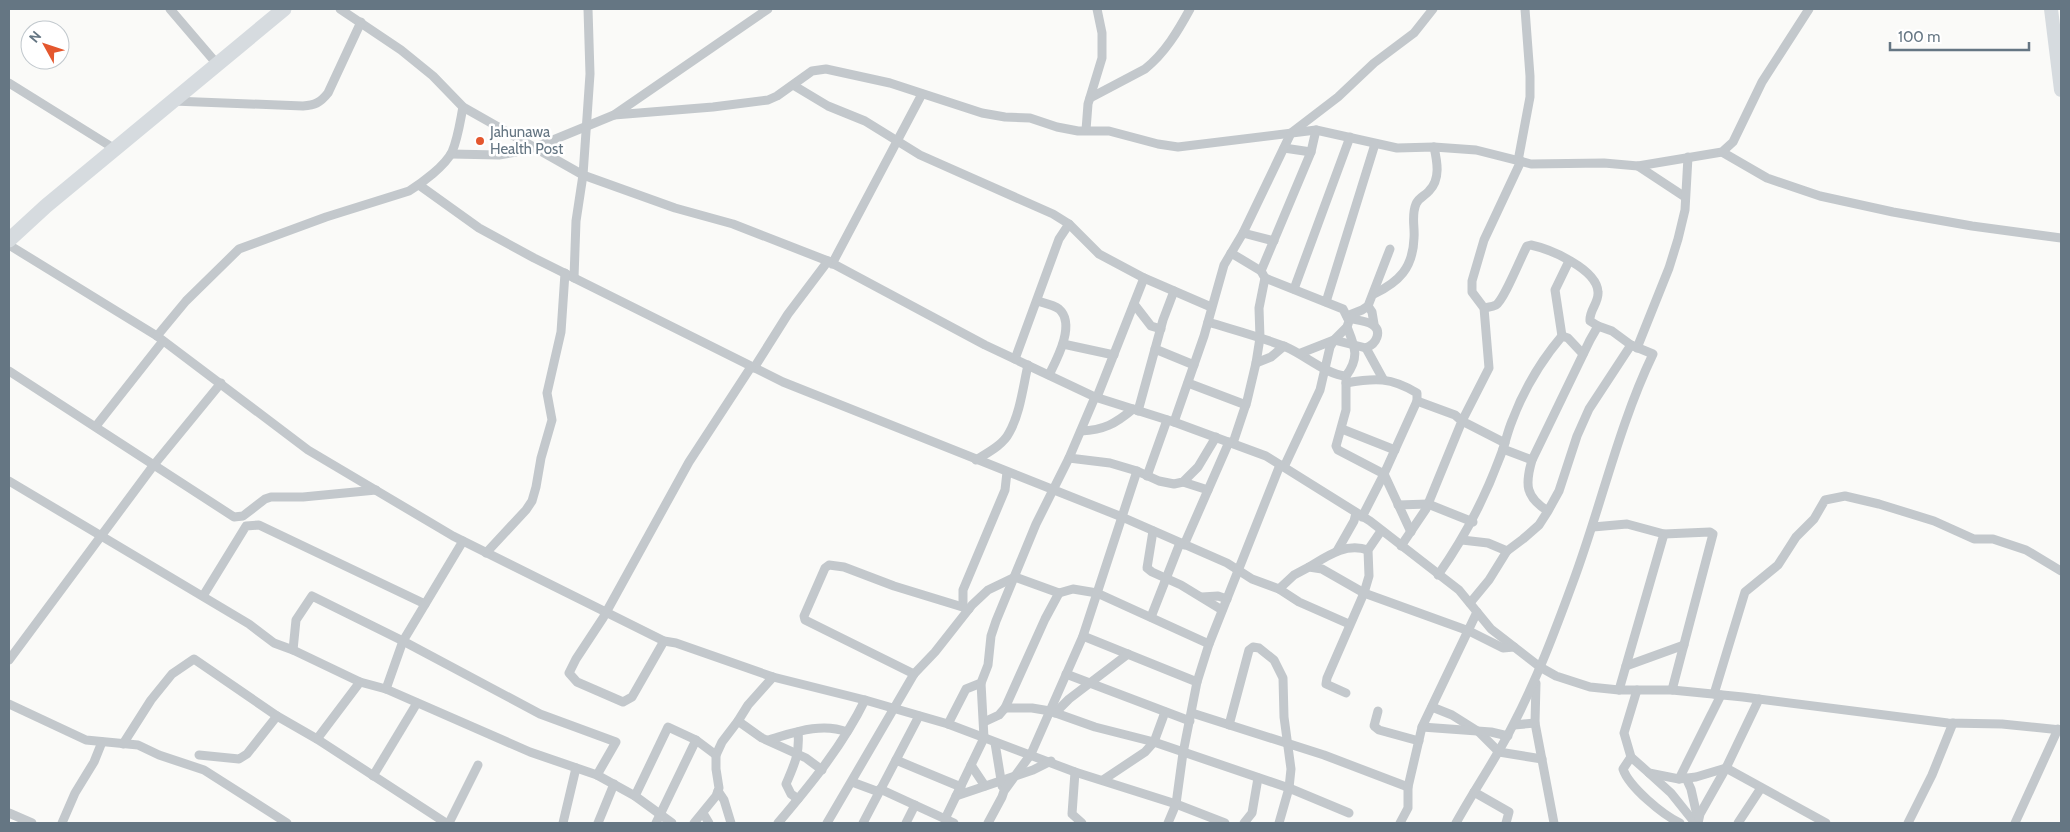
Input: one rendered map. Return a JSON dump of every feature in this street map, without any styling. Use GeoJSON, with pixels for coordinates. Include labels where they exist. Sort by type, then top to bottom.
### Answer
{"type":"FeatureCollection","features":[{"type":"Feature","properties":{"kind":"main road"},"geometry":{"type":"LineString","coordinates":[[9,240],[46,206],[284,9]]}},
{"type":"Feature","properties":{"kind":"street"},"geometry":{"type":"LineString","coordinates":[[170,9],[217,64]]}},
{"type":"Feature","properties":{"kind":"street"},"geometry":{"type":"LineString","coordinates":[[340,9],[414,60],[433,76],[463,107],[582,175],[675,208],[733,224],[830,263],[1028,366],[1096,397],[1231,442],[1266,456],[1359,515],[1438,574],[1459,590],[1492,629],[1540,667],[1556,676],[1590,687],[1718,694],[1953,723],[2002,724],[2060,730],[2015,823]]}},
{"type":"Feature","properties":{"kind":"street"},"geometry":{"type":"LineString","coordinates":[[574,278],[576,221],[582,175],[590,74],[588,9]]}},
{"type":"Feature","properties":{"kind":"street"},"geometry":{"type":"LineString","coordinates":[[451,154],[499,155],[536,147],[614,115],[768,9]]}},
{"type":"Feature","properties":{"kind":"street"},"geometry":{"type":"LineString","coordinates":[[1086,130],[1086,115],[1102,58],[1102,33],[1097,9]]}},
{"type":"Feature","properties":{"kind":"street"},"geometry":{"type":"LineString","coordinates":[[1090,98],[1153,63],[1164,51],[1190,9]]}},
{"type":"Feature","properties":{"kind":"street"},"geometry":{"type":"LineString","coordinates":[[1147,476],[1188,383],[1224,265],[1243,233],[1291,133],[1338,97],[1374,63],[1414,33],[1433,9]]}},
{"type":"Feature","properties":{"kind":"street"},"geometry":{"type":"LineString","coordinates":[[1401,546],[1428,504],[1462,421],[1489,368],[1484,308],[1472,292],[1472,281],[1479,253],[1519,161],[1530,97],[1525,9]]}},
{"type":"Feature","properties":{"kind":"street"},"geometry":{"type":"LineString","coordinates":[[614,115],[713,108],[768,100],[812,71],[826,69],[890,83],[982,113],[1005,117],[1030,118],[1057,127],[1078,131],[1109,130],[1158,144],[1178,147],[1197,143],[1316,130],[1397,148],[1434,147],[1476,150],[1531,164],[1638,166],[1722,152],[1733,142],[1762,82],[1809,9]]}},
{"type":"Feature","properties":{"kind":"street"},"geometry":{"type":"LineString","coordinates":[[2051,9],[2061,90]]}},
{"type":"Feature","properties":{"kind":"street"},"geometry":{"type":"LineString","coordinates":[[173,101],[316,105],[328,94],[360,22]]}},
{"type":"Feature","properties":{"kind":"street"},"geometry":{"type":"LineString","coordinates":[[9,83],[115,149]]}},
{"type":"Feature","properties":{"kind":"street"},"geometry":{"type":"LineString","coordinates":[[793,85],[828,106],[865,121],[927,158],[1044,209],[1068,224],[1100,254],[1144,278],[1211,307]]}},
{"type":"Feature","properties":{"kind":"street"},"geometry":{"type":"LineString","coordinates":[[664,641],[632,697],[623,702],[577,682],[569,673],[689,462],[788,314],[830,263],[922,94]]}},
{"type":"Feature","properties":{"kind":"street"},"geometry":{"type":"LineString","coordinates":[[96,426],[186,301],[239,249],[326,216],[401,194],[419,185],[451,154],[458,134],[463,107]]}},
{"type":"Feature","properties":{"kind":"street"},"geometry":{"type":"LineString","coordinates":[[1151,617],[1166,579],[1231,442],[1246,405],[1260,338],[1259,308],[1263,275],[1274,241],[1312,152],[1316,130]]}},
{"type":"Feature","properties":{"kind":"street"},"geometry":{"type":"LineString","coordinates":[[1294,289],[1350,137]]}},
{"type":"Feature","properties":{"kind":"street"},"geometry":{"type":"LineString","coordinates":[[1326,302],[1375,144]]}},
{"type":"Feature","properties":{"kind":"street"},"geometry":{"type":"LineString","coordinates":[[1374,294],[1392,285],[1402,276],[1411,254],[1414,239],[1412,219],[1416,204],[1420,197],[1432,188],[1439,168],[1434,147]]}},
{"type":"Feature","properties":{"kind":"street"},"geometry":{"type":"LineString","coordinates":[[1284,148],[1312,152]]}},
{"type":"Feature","properties":{"kind":"street"},"geometry":{"type":"LineString","coordinates":[[1722,152],[1767,178],[1820,196],[1892,212],[1972,226],[2061,238]]}},
{"type":"Feature","properties":{"kind":"street"},"geometry":{"type":"LineString","coordinates":[[1470,603],[1489,580],[1497,563],[1507,550],[1539,525],[1548,511],[1559,491],[1577,436],[1589,409],[1634,347],[1670,268],[1685,210],[1684,197],[1688,157]]}},
{"type":"Feature","properties":{"kind":"street"},"geometry":{"type":"LineString","coordinates":[[1638,166],[1684,197]]}},
{"type":"Feature","properties":{"kind":"street"},"geometry":{"type":"LineString","coordinates":[[419,185],[479,228],[574,278],[783,382],[1122,517],[1238,570],[1252,579],[1279,590],[1298,602],[1349,624]]}},
{"type":"Feature","properties":{"kind":"street"},"geometry":{"type":"LineString","coordinates":[[1015,359],[1059,239],[1068,224]]}},
{"type":"Feature","properties":{"kind":"street"},"geometry":{"type":"LineString","coordinates":[[1243,233],[1274,241]]}},
{"type":"Feature","properties":{"kind":"street"},"geometry":{"type":"LineString","coordinates":[[9,246],[160,338],[308,450],[463,541],[664,641],[676,643],[773,677],[865,700],[948,724],[995,743],[1051,761],[1075,772],[1176,804],[1208,820],[1225,823]]}},
{"type":"Feature","properties":{"kind":"street"},"geometry":{"type":"LineString","coordinates":[[1456,823],[1508,736],[1536,679],[1593,527],[1612,460],[1643,374],[1653,354],[1634,347],[1612,331],[1590,321],[1589,314],[1596,301],[1598,291],[1594,280],[1588,272],[1537,246],[1527,246],[1500,302],[1492,307],[1484,308]]}},
{"type":"Feature","properties":{"kind":"street"},"geometry":{"type":"LineString","coordinates":[[1168,823],[1176,804],[1183,753],[1198,682],[1209,644],[1222,610],[1282,466],[1320,390],[1334,340],[1347,320],[1368,306],[1390,250]]}},
{"type":"Feature","properties":{"kind":"street"},"geometry":{"type":"LineString","coordinates":[[1231,253],[1263,275],[1343,309],[1355,346],[1355,359],[1346,379],[1346,410],[1336,446],[1338,450],[1384,474],[1411,532]]}},
{"type":"Feature","properties":{"kind":"street"},"geometry":{"type":"LineString","coordinates":[[1438,574],[1473,522],[1504,446],[1511,422],[1530,380],[1562,336],[1555,290],[1569,261]]}},
{"type":"Feature","properties":{"kind":"street"},"geometry":{"type":"LineString","coordinates":[[486,553],[526,510],[532,501],[536,487],[541,458],[552,420],[547,393],[561,332],[565,273]]}},
{"type":"Feature","properties":{"kind":"street"},"geometry":{"type":"LineString","coordinates":[[945,819],[984,738],[981,683],[988,665],[991,636],[996,621],[1033,532],[1096,397],[1144,278]]}},
{"type":"Feature","properties":{"kind":"street"},"geometry":{"type":"LineString","coordinates":[[1081,431],[1096,430],[1116,423],[1135,410],[1174,291]]}},
{"type":"Feature","properties":{"kind":"street"},"geometry":{"type":"LineString","coordinates":[[1037,301],[1058,308],[1066,316],[1066,335],[1049,376]]}},
{"type":"Feature","properties":{"kind":"street"},"geometry":{"type":"LineString","coordinates":[[1134,304],[1151,326],[1161,329]]}},
{"type":"Feature","properties":{"kind":"street"},"geometry":{"type":"LineString","coordinates":[[1301,353],[1334,340],[1366,348],[1374,344],[1378,329],[1374,324],[1372,312],[1368,306]]}},
{"type":"Feature","properties":{"kind":"street"},"geometry":{"type":"LineString","coordinates":[[1347,320],[1374,324]]}},
{"type":"Feature","properties":{"kind":"street"},"geometry":{"type":"LineString","coordinates":[[1208,322],[1301,353],[1346,379],[1383,379],[1417,393],[1417,401],[1384,474],[1337,551]]}},
{"type":"Feature","properties":{"kind":"street"},"geometry":{"type":"LineString","coordinates":[[1548,511],[1538,504],[1530,493],[1527,478],[1532,460],[1598,326]]}},
{"type":"Feature","properties":{"kind":"street"},"geometry":{"type":"LineString","coordinates":[[1562,336],[1568,338],[1583,354]]}},
{"type":"Feature","properties":{"kind":"street"},"geometry":{"type":"LineString","coordinates":[[1063,344],[1114,355]]}},
{"type":"Feature","properties":{"kind":"street"},"geometry":{"type":"LineString","coordinates":[[1256,363],[1271,357],[1284,346]]}},
{"type":"Feature","properties":{"kind":"street"},"geometry":{"type":"LineString","coordinates":[[1366,348],[1383,379]]}},
{"type":"Feature","properties":{"kind":"street"},"geometry":{"type":"LineString","coordinates":[[1155,349],[1194,365]]}},
{"type":"Feature","properties":{"kind":"street"},"geometry":{"type":"LineString","coordinates":[[976,460],[997,446],[1009,434],[1018,408],[1028,366]]}},
{"type":"Feature","properties":{"kind":"street"},"geometry":{"type":"LineString","coordinates":[[9,372],[96,426],[153,466],[234,517],[243,516],[271,497],[303,497],[376,490]]}},
{"type":"Feature","properties":{"kind":"street"},"geometry":{"type":"LineString","coordinates":[[9,660],[153,466],[221,383]]}},
{"type":"Feature","properties":{"kind":"street"},"geometry":{"type":"LineString","coordinates":[[1188,383],[1246,405]]}},
{"type":"Feature","properties":{"kind":"street"},"geometry":{"type":"LineString","coordinates":[[1417,401],[1455,415],[1504,446],[1532,460]]}},
{"type":"Feature","properties":{"kind":"street"},"geometry":{"type":"LineString","coordinates":[[1342,429],[1395,450]]}},
{"type":"Feature","properties":{"kind":"street"},"geometry":{"type":"LineString","coordinates":[[1183,482],[1198,467],[1216,437]]}},
{"type":"Feature","properties":{"kind":"street"},"geometry":{"type":"LineString","coordinates":[[1069,458],[1110,463],[1138,471],[1166,483],[1183,482],[1208,490]]}},
{"type":"Feature","properties":{"kind":"street"},"geometry":{"type":"LineString","coordinates":[[988,823],[1004,791],[1030,754],[1052,712],[1083,636],[1138,471]]}},
{"type":"Feature","properties":{"kind":"street"},"geometry":{"type":"LineString","coordinates":[[966,608],[963,590],[1005,490],[1007,472]]}},
{"type":"Feature","properties":{"kind":"street"},"geometry":{"type":"LineString","coordinates":[[9,481],[249,624],[274,643],[360,682],[386,689],[530,752],[597,774],[636,796],[672,823]]}},
{"type":"Feature","properties":{"kind":"street"},"geometry":{"type":"LineString","coordinates":[[1682,778],[1718,694],[1746,592],[1778,565],[1796,537],[1814,519],[1825,500],[1845,496],[1888,507],[1934,521],[1974,538],[1993,539],[2026,550],[2061,571]]}},
{"type":"Feature","properties":{"kind":"street"},"geometry":{"type":"LineString","coordinates":[[1398,505],[1428,504],[1473,522]]}},
{"type":"Feature","properties":{"kind":"street"},"geometry":{"type":"LineString","coordinates":[[1593,527],[1627,524],[1664,534],[1710,532],[1713,534],[1672,690]]}},
{"type":"Feature","properties":{"kind":"street"},"geometry":{"type":"LineString","coordinates":[[203,596],[246,526],[258,525],[425,604]]}},
{"type":"Feature","properties":{"kind":"street"},"geometry":{"type":"LineString","coordinates":[[1153,531],[1147,568],[1181,585],[1222,610]]}},
{"type":"Feature","properties":{"kind":"street"},"geometry":{"type":"LineString","coordinates":[[1346,692],[1326,684],[1327,678],[1364,593],[1369,576],[1368,550],[1381,531]]}},
{"type":"Feature","properties":{"kind":"street"},"geometry":{"type":"LineString","coordinates":[[1619,690],[1664,534]]}},
{"type":"Feature","properties":{"kind":"street"},"geometry":{"type":"LineString","coordinates":[[1462,540],[1488,542],[1507,550]]}},
{"type":"Feature","properties":{"kind":"street"},"geometry":{"type":"LineString","coordinates":[[386,689],[403,641],[463,541]]}},
{"type":"Feature","properties":{"kind":"street"},"geometry":{"type":"LineString","coordinates":[[1279,590],[1294,575],[1330,553],[1350,548],[1368,550]]}},
{"type":"Feature","properties":{"kind":"street"},"geometry":{"type":"LineString","coordinates":[[914,674],[805,620],[804,616],[825,568],[829,565],[844,566],[894,586],[966,608]]}},
{"type":"Feature","properties":{"kind":"street"},"geometry":{"type":"LineString","coordinates":[[1309,567],[1322,569],[1364,593],[1468,631],[1503,648],[1514,646]]}},
{"type":"Feature","properties":{"kind":"street"},"geometry":{"type":"LineString","coordinates":[[827,823],[914,674],[936,652],[966,608],[988,590],[1015,577],[1060,593],[1073,589],[1097,593],[1209,644]]}},
{"type":"Feature","properties":{"kind":"street"},"geometry":{"type":"LineString","coordinates":[[984,722],[999,716],[1005,708],[1045,619],[1060,593]]}},
{"type":"Feature","properties":{"kind":"street"},"geometry":{"type":"LineString","coordinates":[[293,650],[296,620],[312,596],[403,641],[540,714],[616,742],[597,774]]}},
{"type":"Feature","properties":{"kind":"street"},"geometry":{"type":"LineString","coordinates":[[1202,597],[1218,596],[1227,599]]}},
{"type":"Feature","properties":{"kind":"street"},"geometry":{"type":"LineString","coordinates":[[1400,823],[1408,808],[1408,787],[1422,727],[1477,612]]}},
{"type":"Feature","properties":{"kind":"street"},"geometry":{"type":"LineString","coordinates":[[1083,636],[1198,682]]}},
{"type":"Feature","properties":{"kind":"street"},"geometry":{"type":"LineString","coordinates":[[1626,666],[1684,645]]}},
{"type":"Feature","properties":{"kind":"street"},"geometry":{"type":"LineString","coordinates":[[1229,725],[1249,650],[1253,647],[1259,648],[1274,660],[1283,678],[1284,717],[1291,769],[1289,788],[1279,823]]}},
{"type":"Feature","properties":{"kind":"street"},"geometry":{"type":"LineString","coordinates":[[1052,712],[1114,667],[1128,654]]}},
{"type":"Feature","properties":{"kind":"street"},"geometry":{"type":"LineString","coordinates":[[123,744],[151,700],[172,674],[194,659],[277,716],[317,739],[447,823],[478,765]]}},
{"type":"Feature","properties":{"kind":"street"},"geometry":{"type":"LineString","coordinates":[[1066,674],[1165,712],[1229,725],[1288,743],[1408,787]]}},
{"type":"Feature","properties":{"kind":"street"},"geometry":{"type":"LineString","coordinates":[[730,823],[724,800],[718,791],[716,755],[722,742],[748,705],[773,677]]}},
{"type":"Feature","properties":{"kind":"street"},"geometry":{"type":"LineString","coordinates":[[1536,679],[1535,723],[1554,823]]}},
{"type":"Feature","properties":{"kind":"street"},"geometry":{"type":"LineString","coordinates":[[317,739],[360,682]]}},
{"type":"Feature","properties":{"kind":"street"},"geometry":{"type":"LineString","coordinates":[[948,724],[966,689],[981,683]]}},
{"type":"Feature","properties":{"kind":"street"},"geometry":{"type":"LineString","coordinates":[[1637,690],[1624,733],[1631,757],[1671,793],[1697,822]]}},
{"type":"Feature","properties":{"kind":"street"},"geometry":{"type":"LineString","coordinates":[[1697,822],[1726,768],[1759,699]]}},
{"type":"Feature","properties":{"kind":"street"},"geometry":{"type":"LineString","coordinates":[[778,823],[822,770],[865,700]]}},
{"type":"Feature","properties":{"kind":"street"},"geometry":{"type":"LineString","coordinates":[[373,776],[417,703]]}},
{"type":"Feature","properties":{"kind":"street"},"geometry":{"type":"LineString","coordinates":[[9,704],[86,740],[138,745],[159,755],[204,770],[287,823]]}},
{"type":"Feature","properties":{"kind":"street"},"geometry":{"type":"LineString","coordinates":[[1432,707],[1452,715],[1479,732],[1499,752],[1542,759]]}},
{"type":"Feature","properties":{"kind":"street"},"geometry":{"type":"LineString","coordinates":[[1005,708],[1032,708],[1052,712],[1095,727],[1154,742],[1289,788],[1349,813]]}},
{"type":"Feature","properties":{"kind":"street"},"geometry":{"type":"LineString","coordinates":[[1378,711],[1374,726],[1379,730],[1419,741]]}},
{"type":"Feature","properties":{"kind":"street"},"geometry":{"type":"LineString","coordinates":[[1102,780],[1145,752],[1154,742],[1165,712]]}},
{"type":"Feature","properties":{"kind":"street"},"geometry":{"type":"LineString","coordinates":[[199,755],[239,760],[248,754],[277,716]]}},
{"type":"Feature","properties":{"kind":"street"},"geometry":{"type":"LineString","coordinates":[[863,823],[919,716]]}},
{"type":"Feature","properties":{"kind":"street"},"geometry":{"type":"LineString","coordinates":[[738,721],[768,740],[806,758],[822,770]]}},
{"type":"Feature","properties":{"kind":"street"},"geometry":{"type":"LineString","coordinates":[[1514,724],[1535,723]]}},
{"type":"Feature","properties":{"kind":"street"},"geometry":{"type":"LineString","coordinates":[[1908,823],[1932,775],[1953,723]]}},
{"type":"Feature","properties":{"kind":"street"},"geometry":{"type":"LineString","coordinates":[[636,796],[668,727],[696,740],[716,755]]}},
{"type":"Feature","properties":{"kind":"street"},"geometry":{"type":"LineString","coordinates":[[768,740],[826,727],[837,728],[847,732]]}},
{"type":"Feature","properties":{"kind":"street"},"geometry":{"type":"LineString","coordinates":[[1422,727],[1508,736]]}},
{"type":"Feature","properties":{"kind":"street"},"geometry":{"type":"LineString","coordinates":[[798,732],[794,769],[786,784],[792,794],[798,799]]}},
{"type":"Feature","properties":{"kind":"street"},"geometry":{"type":"LineString","coordinates":[[656,823],[696,740]]}},
{"type":"Feature","properties":{"kind":"street"},"geometry":{"type":"LineString","coordinates":[[62,823],[75,794],[94,762],[102,742]]}},
{"type":"Feature","properties":{"kind":"street"},"geometry":{"type":"LineString","coordinates":[[995,743],[1000,780],[1004,791]]}},
{"type":"Feature","properties":{"kind":"street"},"geometry":{"type":"LineString","coordinates":[[1631,757],[1623,769],[1625,776],[1648,800],[1678,823]]}},
{"type":"Feature","properties":{"kind":"street"},"geometry":{"type":"LineString","coordinates":[[896,760],[958,791],[984,786],[1051,761]]}},
{"type":"Feature","properties":{"kind":"street"},"geometry":{"type":"LineString","coordinates":[[971,765],[984,786]]}},
{"type":"Feature","properties":{"kind":"street"},"geometry":{"type":"LineString","coordinates":[[562,823],[576,768]]}},
{"type":"Feature","properties":{"kind":"street"},"geometry":{"type":"LineString","coordinates":[[1649,773],[1682,778],[1726,768],[1826,823]]}},
{"type":"Feature","properties":{"kind":"street"},"geometry":{"type":"LineString","coordinates":[[1075,772],[1072,814],[1082,823]]}},
{"type":"Feature","properties":{"kind":"street"},"geometry":{"type":"LineString","coordinates":[[1244,823],[1252,813],[1258,778]]}},
{"type":"Feature","properties":{"kind":"street"},"geometry":{"type":"LineString","coordinates":[[1682,778],[1691,789],[1697,822]]}},
{"type":"Feature","properties":{"kind":"street"},"geometry":{"type":"LineString","coordinates":[[852,782],[880,791],[954,823]]}},
{"type":"Feature","properties":{"kind":"street"},"geometry":{"type":"LineString","coordinates":[[598,823],[614,784]]}},
{"type":"Feature","properties":{"kind":"street"},"geometry":{"type":"LineString","coordinates":[[1738,823],[1761,788]]}},
{"type":"Feature","properties":{"kind":"street"},"geometry":{"type":"LineString","coordinates":[[694,823],[718,791]]}},
{"type":"Feature","properties":{"kind":"street"},"geometry":{"type":"LineString","coordinates":[[1474,792],[1509,812],[1506,823]]}},
{"type":"Feature","properties":{"kind":"street"},"geometry":{"type":"LineString","coordinates":[[906,823],[914,805]]}},
{"type":"Feature","properties":{"kind":"street"},"geometry":{"type":"LineString","coordinates":[[703,812],[709,823]]}},
{"type":"Feature","properties":{"kind":"street"},"geometry":{"type":"LineString","coordinates":[[9,813],[32,823]]}},
{"type":"Feature","properties":{"kind":"place","name":"Jahunawa Health Post"},"geometry":{"type":"Point","coordinates":[480,141]}}]}
